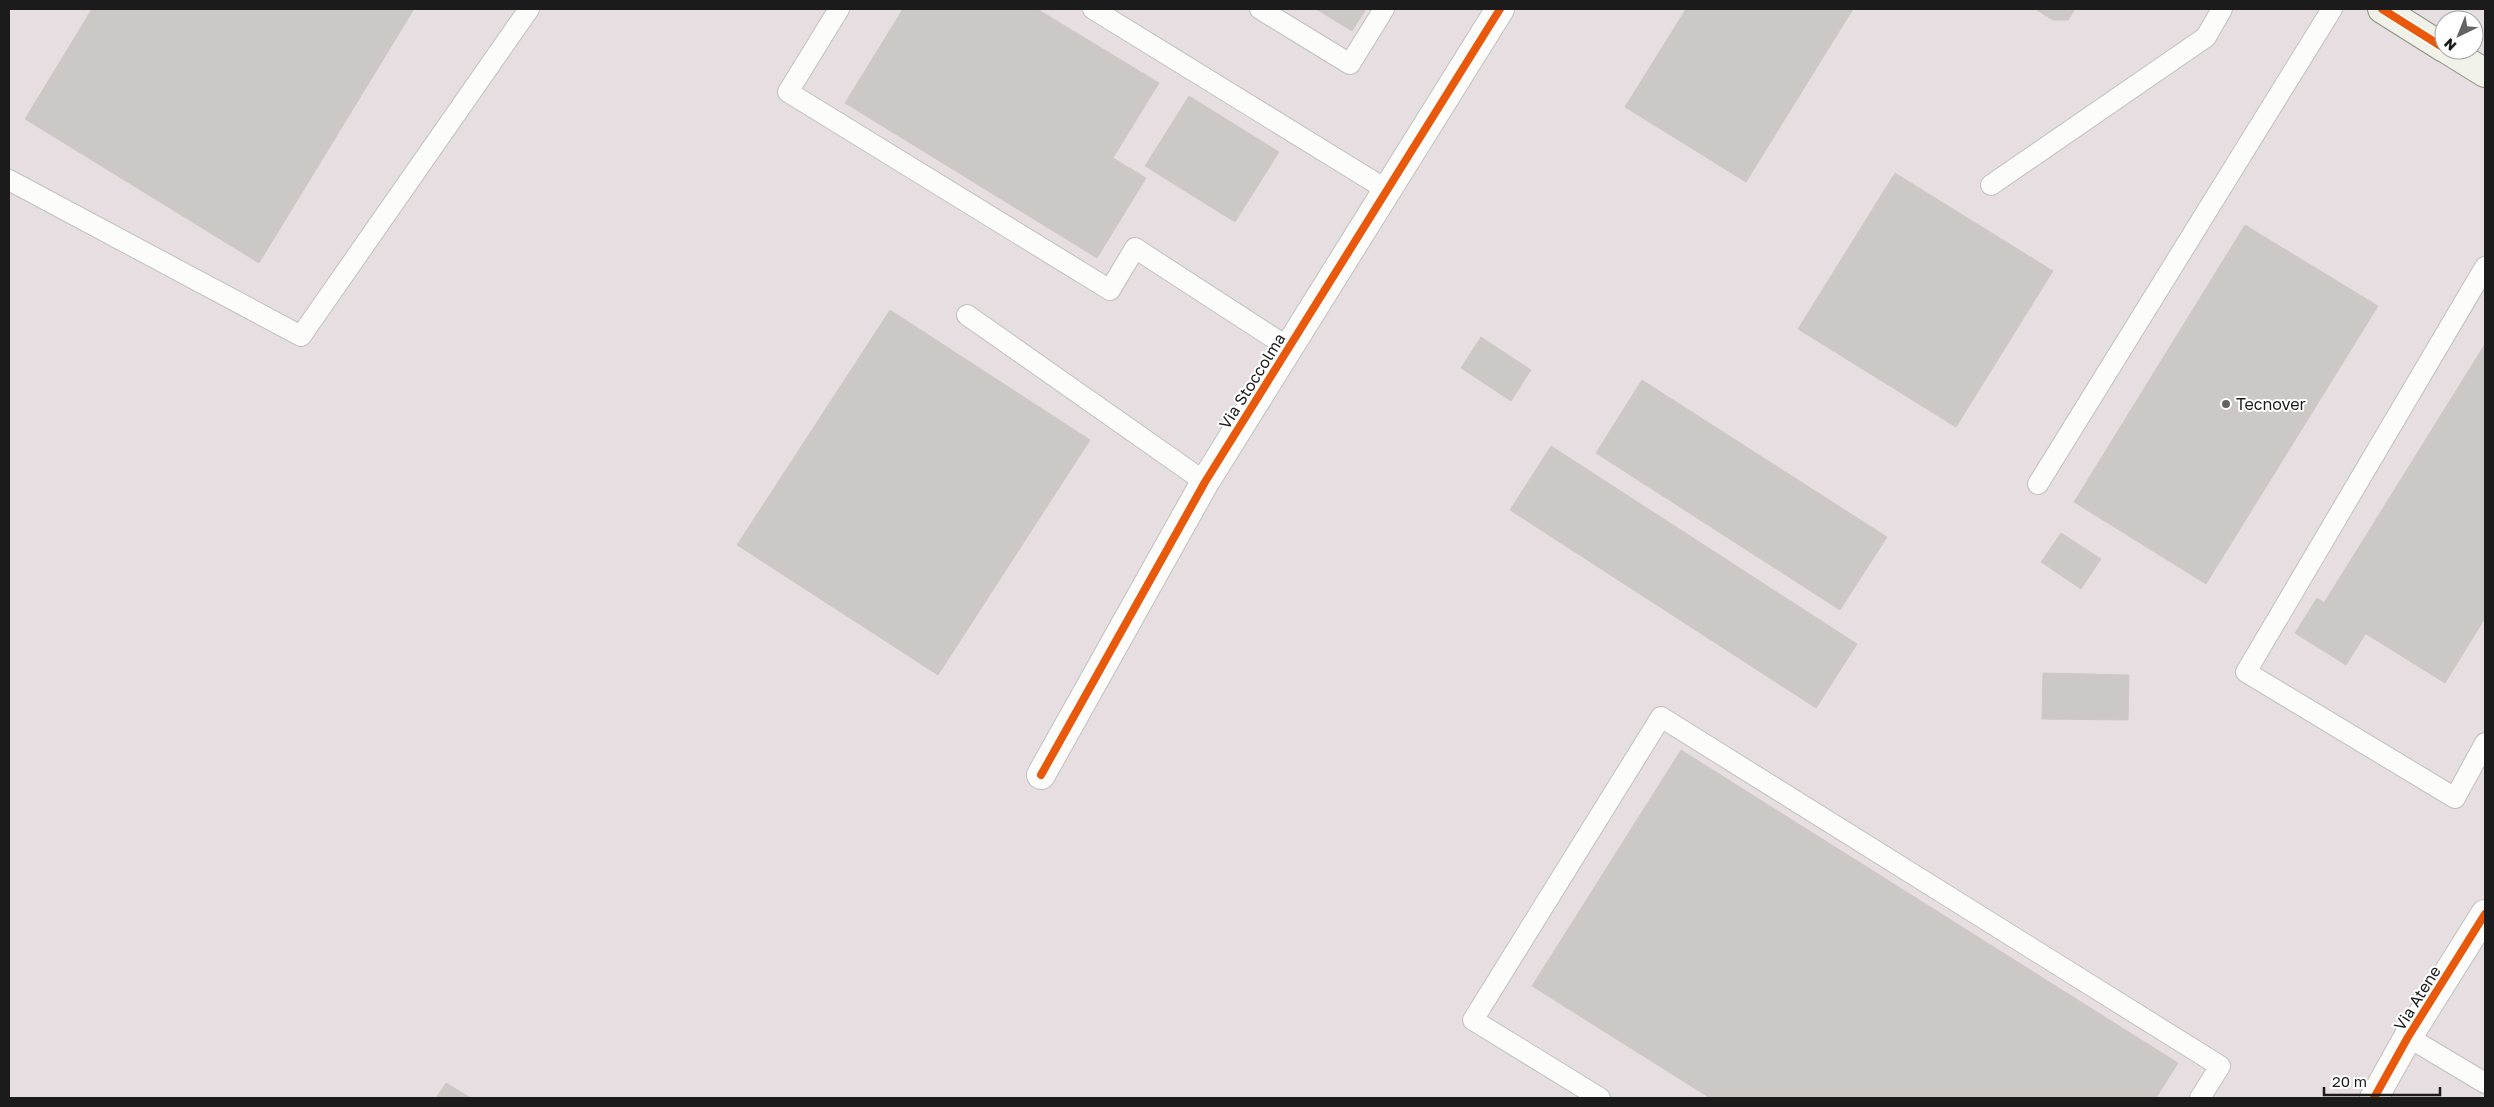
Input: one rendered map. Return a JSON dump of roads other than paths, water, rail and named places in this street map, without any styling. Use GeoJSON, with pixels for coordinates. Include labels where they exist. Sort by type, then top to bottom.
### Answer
{"type":"FeatureCollection","features":[{"type":"Feature","properties":{"kind":"street","name":"Via Stoccolma"},"geometry":{"type":"LineString","coordinates":[[1041,774],[1205,482],[1500,9]]}},
{"type":"Feature","properties":{"kind":"street"},"geometry":{"type":"LineString","coordinates":[[2382,9],[2434,42]]}},
{"type":"Feature","properties":{"kind":"street"},"geometry":{"type":"LineString","coordinates":[[2463,60],[2485,74]]}},
{"type":"Feature","properties":{"kind":"street","name":"Via Atene"},"geometry":{"type":"LineString","coordinates":[[2374,1098],[2408,1037],[2485,914]]}},
{"type":"Feature","properties":{"kind":"lane"},"geometry":{"type":"LineString","coordinates":[[9,180],[301,336],[528,9]]}},
{"type":"Feature","properties":{"kind":"lane"},"geometry":{"type":"LineString","coordinates":[[839,9],[788,92],[1110,290],[1136,248],[1289,348]]}},
{"type":"Feature","properties":{"kind":"lane"},"geometry":{"type":"LineString","coordinates":[[1093,9],[1387,190]]}},
{"type":"Feature","properties":{"kind":"lane"},"geometry":{"type":"LineString","coordinates":[[1260,9],[1350,64],[1384,9]]}},
{"type":"Feature","properties":{"kind":"lane"},"geometry":{"type":"LineString","coordinates":[[1992,185],[2206,37],[2222,9]]}},
{"type":"Feature","properties":{"kind":"lane"},"geometry":{"type":"LineString","coordinates":[[2038,484],[2332,9]]}},
{"type":"Feature","properties":{"kind":"lane"},"geometry":{"type":"LineString","coordinates":[[2485,267],[2246,672],[2455,798],[2485,743]]}},
{"type":"Feature","properties":{"kind":"lane"},"geometry":{"type":"LineString","coordinates":[[967,315],[1205,482]]}},
{"type":"Feature","properties":{"kind":"lane"},"geometry":{"type":"LineString","coordinates":[[1600,1098],[1473,1020],[1661,717],[2220,1066],[2200,1098]]}},
{"type":"Feature","properties":{"kind":"lane"},"geometry":{"type":"LineString","coordinates":[[2408,1037],[2485,1082]]}},
{"type":"Feature","properties":{"kind":"place","name":"Tecnover"},"geometry":{"type":"Point","coordinates":[2226,404]}}]}
